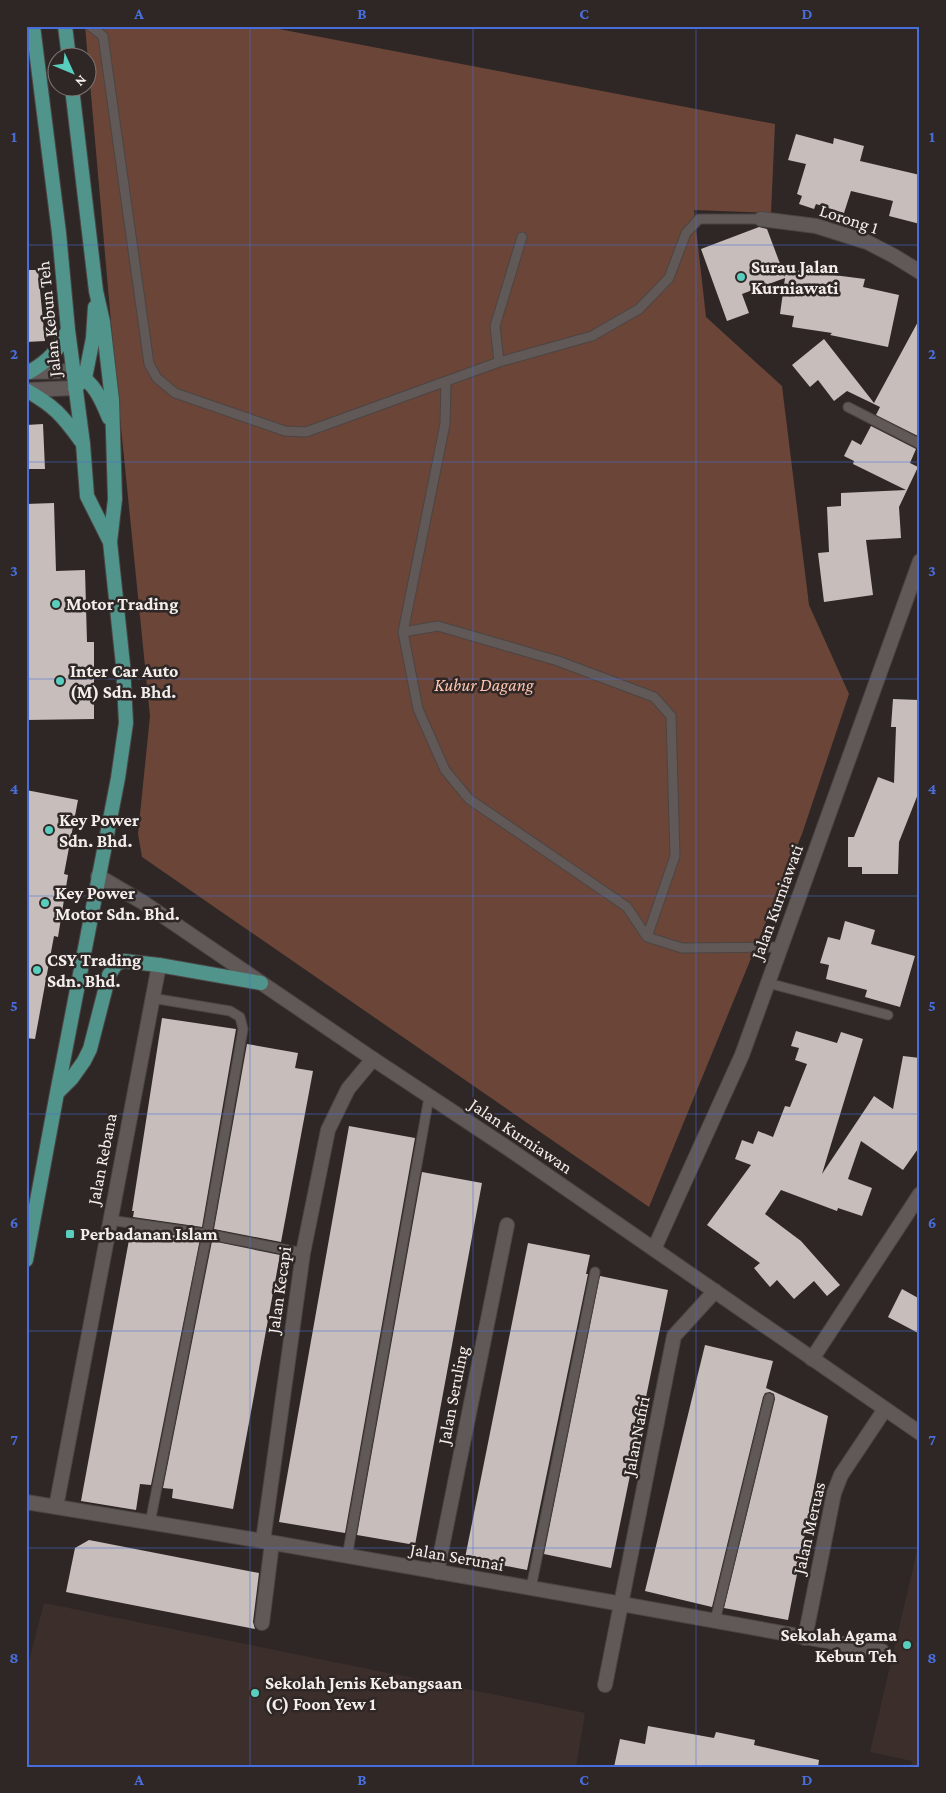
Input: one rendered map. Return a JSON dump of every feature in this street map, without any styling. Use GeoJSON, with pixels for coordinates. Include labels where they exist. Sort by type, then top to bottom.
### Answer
{"type":"FeatureCollection","features":[{"type":"Feature","properties":{"kind":"main road","name":"Jalan Kebun Teh"},"geometry":{"type":"LineString","coordinates":[[33,26],[68,330],[78,379],[87,496],[110,542]]}},
{"type":"Feature","properties":{"kind":"main road"},"geometry":{"type":"LineString","coordinates":[[66,26],[68,48]]}},
{"type":"Feature","properties":{"kind":"main road","name":"Jalan Kebun Teh"},"geometry":{"type":"LineString","coordinates":[[26,1260],[118,778],[126,723],[123,665],[110,542],[115,500],[112,400],[103,322],[96,291],[73,98]]}},
{"type":"Feature","properties":{"kind":"main road"},"geometry":{"type":"LineString","coordinates":[[96,291],[93,338],[78,379],[98,393],[112,425]]}},
{"type":"Feature","properties":{"kind":"main road"},"geometry":{"type":"LineString","coordinates":[[28,372],[45,363],[68,330]]}},
{"type":"Feature","properties":{"kind":"main road"},"geometry":{"type":"LineString","coordinates":[[26,390],[48,403],[57,411],[83,444]]}},
{"type":"Feature","properties":{"kind":"main road"},"geometry":{"type":"LineString","coordinates":[[57,1093],[72,1078],[90,1049],[109,975],[116,964],[124,961],[159,965],[261,983]]}},
{"type":"Feature","properties":{"kind":"street","name":"Lorong 1"},"geometry":{"type":"LineString","coordinates":[[761,220],[816,226],[867,242],[920,272]]}},
{"type":"Feature","properties":{"kind":"street"},"geometry":{"type":"LineString","coordinates":[[28,372],[78,379]]}},
{"type":"Feature","properties":{"kind":"street"},"geometry":{"type":"LineString","coordinates":[[26,390],[78,379]]}},
{"type":"Feature","properties":{"kind":"street","name":"Jalan Kurniawati"},"geometry":{"type":"LineString","coordinates":[[654,1249],[742,1055],[920,562]]}},
{"type":"Feature","properties":{"kind":"street","name":"Jalan Kurniawan"},"geometry":{"type":"LineString","coordinates":[[98,876],[144,903],[509,1149],[920,1433]]}},
{"type":"Feature","properties":{"kind":"street","name":"Jalan Rebana"},"geometry":{"type":"LineString","coordinates":[[56,1507],[109,1220],[159,965]]}},
{"type":"Feature","properties":{"kind":"street","name":"Jalan Kecapi"},"geometry":{"type":"LineString","coordinates":[[262,1623],[268,1542],[302,1253],[328,1130],[348,1089],[373,1059]]}},
{"type":"Feature","properties":{"kind":"street"},"geometry":{"type":"LineString","coordinates":[[812,1359],[920,1194]]}},
{"type":"Feature","properties":{"kind":"street","name":"Jalan Seruling"},"geometry":{"type":"LineString","coordinates":[[437,1572],[507,1225]]}},
{"type":"Feature","properties":{"kind":"street","name":"Jalan Nafiri"},"geometry":{"type":"LineString","coordinates":[[606,1685],[674,1336],[715,1291]]}},
{"type":"Feature","properties":{"kind":"street","name":"Jalan Meruas"},"geometry":{"type":"LineString","coordinates":[[805,1638],[834,1493],[841,1475],[885,1409]]}},
{"type":"Feature","properties":{"kind":"street","name":"Jalan Serunai"},"geometry":{"type":"LineString","coordinates":[[26,1502],[268,1542],[882,1651]]}},
{"type":"Feature","properties":{"kind":"lane"},"geometry":{"type":"LineString","coordinates":[[90,26],[103,36],[149,364],[157,378],[175,393],[285,431],[306,432],[499,362],[592,336],[639,309],[669,278],[686,233],[699,219],[761,220]]}},
{"type":"Feature","properties":{"kind":"lane"},"geometry":{"type":"LineString","coordinates":[[499,362],[495,326],[522,237]]}},
{"type":"Feature","properties":{"kind":"lane"},"geometry":{"type":"LineString","coordinates":[[446,382],[445,424],[403,632],[418,709],[444,770],[469,799],[627,907],[647,937],[682,948],[781,947]]}},
{"type":"Feature","properties":{"kind":"lane"},"geometry":{"type":"LineString","coordinates":[[848,407],[920,444]]}},
{"type":"Feature","properties":{"kind":"lane"},"geometry":{"type":"LineString","coordinates":[[403,632],[438,626],[558,661],[654,697],[672,716],[675,856],[647,937]]}},
{"type":"Feature","properties":{"kind":"lane"},"geometry":{"type":"LineString","coordinates":[[768,983],[888,1015]]}},
{"type":"Feature","properties":{"kind":"lane"},"geometry":{"type":"LineString","coordinates":[[150,1523],[207,1234],[243,1023],[236,1013],[230,1011],[152,998]]}},
{"type":"Feature","properties":{"kind":"lane"},"geometry":{"type":"LineString","coordinates":[[347,1557],[430,1097]]}},
{"type":"Feature","properties":{"kind":"lane"},"geometry":{"type":"LineString","coordinates":[[109,1220],[207,1234],[302,1253]]}},
{"type":"Feature","properties":{"kind":"lane"},"geometry":{"type":"LineString","coordinates":[[531,1588],[595,1272]]}},
{"type":"Feature","properties":{"kind":"lane"},"geometry":{"type":"LineString","coordinates":[[715,1622],[769,1398]]}},
{"type":"Feature","properties":{"kind":"shaded area","name":"Sekolah Agama Kebun Teh"},"geometry":{"type":"Polygon","coordinates":[[[920,1538],[920,1767],[911,1767],[912,1761],[870,1752],[920,1538]]]}},
{"type":"Feature","properties":{"kind":"shaded area","name":"Sekolah Jenis Kebangsaan (C) Foon Yew 1"},"geometry":{"type":"Polygon","coordinates":[[[44,1603],[585,1713],[576,1767],[26,1767],[26,1672],[44,1603]]]}},
{"type":"Feature","properties":{"kind":"green space","name":"Kubur Dagang"},"geometry":{"type":"Polygon","coordinates":[[[85,26],[263,26],[775,124],[771,213],[694,210],[706,317],[782,386],[809,605],[849,694],[802,834],[649,1207],[142,857],[138,834],[150,716],[115,368],[91,98],[98,98],[98,48],[87,48],[85,26]]]}},
{"type":"Feature","properties":{"kind":"building"},"geometry":{"type":"Polygon","coordinates":[[[796,134],[833,144],[834,138],[864,146],[860,161],[920,175],[920,224],[889,216],[893,201],[851,191],[844,213],[816,204],[814,209],[799,204],[802,196],[797,194],[806,164],[788,160],[796,134]]]}},
{"type":"Feature","properties":{"kind":"building"},"geometry":{"type":"Polygon","coordinates":[[[759,227],[767,229],[785,277],[786,269],[865,279],[863,287],[899,295],[888,347],[830,335],[832,333],[792,327],[794,316],[780,314],[785,278],[742,294],[749,313],[727,321],[701,249],[759,227]]]}},
{"type":"Feature","properties":{"kind":"building"},"geometry":{"type":"Polygon","coordinates":[[[26,270],[38,270],[45,341],[26,342],[26,270]]]}},
{"type":"Feature","properties":{"kind":"building"},"geometry":{"type":"Polygon","coordinates":[[[920,318],[920,437],[876,415],[880,407],[847,391],[834,401],[818,380],[810,387],[792,365],[824,339],[874,403],[920,318]]]}},
{"type":"Feature","properties":{"kind":"building"},"geometry":{"type":"Polygon","coordinates":[[[43,424],[45,469],[26,469],[26,425],[43,424]]]}},
{"type":"Feature","properties":{"kind":"building"},"geometry":{"type":"Polygon","coordinates":[[[871,426],[916,449],[910,463],[918,467],[899,507],[901,538],[866,540],[873,595],[824,602],[818,553],[829,552],[827,507],[841,506],[841,493],[906,490],[853,464],[854,461],[844,456],[852,440],[861,445],[871,426]]]}},
{"type":"Feature","properties":{"kind":"building"},"geometry":{"type":"Polygon","coordinates":[[[54,503],[56,571],[85,570],[87,642],[94,642],[94,719],[26,720],[26,504],[54,503]]]}},
{"type":"Feature","properties":{"kind":"building"},"geometry":{"type":"Polygon","coordinates":[[[893,699],[919,700],[917,739],[920,739],[920,789],[899,842],[898,874],[862,874],[862,867],[848,867],[848,837],[854,837],[878,777],[894,783],[896,727],[891,727],[893,699]]]}},
{"type":"Feature","properties":{"kind":"building"},"geometry":{"type":"Polygon","coordinates":[[[26,790],[78,800],[64,874],[68,875],[58,937],[54,936],[35,1039],[26,1038],[26,790]]]}},
{"type":"Feature","properties":{"kind":"building"},"geometry":{"type":"Polygon","coordinates":[[[845,921],[875,930],[871,944],[915,956],[900,1007],[865,997],[867,990],[826,979],[829,965],[820,963],[828,937],[840,940],[845,921]]]}},
{"type":"Feature","properties":{"kind":"building"},"geometry":{"type":"Polygon","coordinates":[[[162,1018],[236,1029],[202,1227],[133,1217],[134,1211],[132,1211],[162,1018]]]}},
{"type":"Feature","properties":{"kind":"building"},"geometry":{"type":"Polygon","coordinates":[[[796,1031],[837,1043],[841,1032],[863,1039],[822,1174],[874,1096],[893,1109],[903,1056],[920,1058],[920,1146],[903,1170],[861,1141],[848,1179],[872,1188],[862,1216],[838,1208],[837,1211],[781,1190],[765,1214],[801,1241],[840,1285],[827,1296],[814,1281],[794,1299],[777,1280],[770,1287],[754,1268],[760,1263],[707,1225],[751,1165],[735,1159],[742,1140],[753,1144],[758,1131],[773,1137],[785,1106],[790,1107],[807,1064],[795,1060],[799,1048],[791,1046],[796,1031]]]}},
{"type":"Feature","properties":{"kind":"building"},"geometry":{"type":"Polygon","coordinates":[[[247,1044],[298,1053],[295,1068],[313,1071],[281,1242],[214,1229],[247,1044]]]}},
{"type":"Feature","properties":{"kind":"building"},"geometry":{"type":"Polygon","coordinates":[[[349,1126],[415,1138],[345,1533],[279,1522],[349,1126]]]}},
{"type":"Feature","properties":{"kind":"building"},"geometry":{"type":"Polygon","coordinates":[[[422,1172],[482,1183],[415,1545],[357,1535],[422,1172]]]}},
{"type":"Feature","properties":{"kind":"building"},"geometry":{"type":"Polygon","coordinates":[[[131,1229],[200,1239],[151,1485],[140,1484],[136,1510],[81,1501],[131,1229]]]}},
{"type":"Feature","properties":{"kind":"building"},"geometry":{"type":"Polygon","coordinates":[[[212,1241],[280,1255],[233,1509],[172,1498],[173,1489],[163,1488],[212,1241]]]}},
{"type":"Feature","properties":{"kind":"building"},"geometry":{"type":"Polygon","coordinates":[[[528,1243],[590,1255],[586,1274],[588,1274],[527,1570],[465,1558],[528,1243]]]}},
{"type":"Feature","properties":{"kind":"building"},"geometry":{"type":"Polygon","coordinates":[[[600,1276],[668,1290],[611,1568],[544,1554],[600,1276]]]}},
{"type":"Feature","properties":{"kind":"building"},"geometry":{"type":"Polygon","coordinates":[[[902,1289],[920,1299],[920,1334],[888,1317],[902,1289]]]}},
{"type":"Feature","properties":{"kind":"building"},"geometry":{"type":"Polygon","coordinates":[[[705,1345],[773,1361],[766,1388],[828,1416],[788,1620],[724,1608],[775,1399],[774,1394],[770,1392],[765,1393],[763,1397],[712,1607],[645,1591],[705,1345]]]}},
{"type":"Feature","properties":{"kind":"building"},"geometry":{"type":"Polygon","coordinates":[[[89,1540],[259,1573],[253,1622],[255,1629],[66,1592],[75,1548],[89,1540]]]}},
{"type":"Feature","properties":{"kind":"building"},"geometry":{"type":"Polygon","coordinates":[[[648,1726],[714,1738],[716,1732],[755,1740],[754,1745],[819,1760],[818,1767],[614,1767],[620,1739],[645,1744],[648,1726]]]}},
{"type":"Feature","properties":{"kind":"place","name":"Surau Jalan Kurniawati"},"geometry":{"type":"Point","coordinates":[741,277]}},
{"type":"Feature","properties":{"kind":"place","name":"Motor Trading"},"geometry":{"type":"Point","coordinates":[56,604]}},
{"type":"Feature","properties":{"kind":"place","name":"Inter Car Auto (M) Sdn. Bhd."},"geometry":{"type":"Point","coordinates":[60,681]}},
{"type":"Feature","properties":{"kind":"place","name":"Key Power Sdn. Bhd."},"geometry":{"type":"Point","coordinates":[49,830]}},
{"type":"Feature","properties":{"kind":"place","name":"Key Power Motor Sdn. Bhd."},"geometry":{"type":"Point","coordinates":[45,903]}},
{"type":"Feature","properties":{"kind":"place","name":"CSY Trading Sdn. Bhd."},"geometry":{"type":"Point","coordinates":[37,970]}},
{"type":"Feature","properties":{"kind":"place","name":"Perbadanan Islam"},"geometry":{"type":"Point","coordinates":[70,1234]}},
{"type":"Feature","properties":{"kind":"place","name":"Sekolah Agama Kebun Teh"},"geometry":{"type":"Point","coordinates":[907,1645]}},
{"type":"Feature","properties":{"kind":"place","name":"Sekolah Jenis Kebangsaan (C) Foon Yew 1"},"geometry":{"type":"Point","coordinates":[255,1693]}}]}
